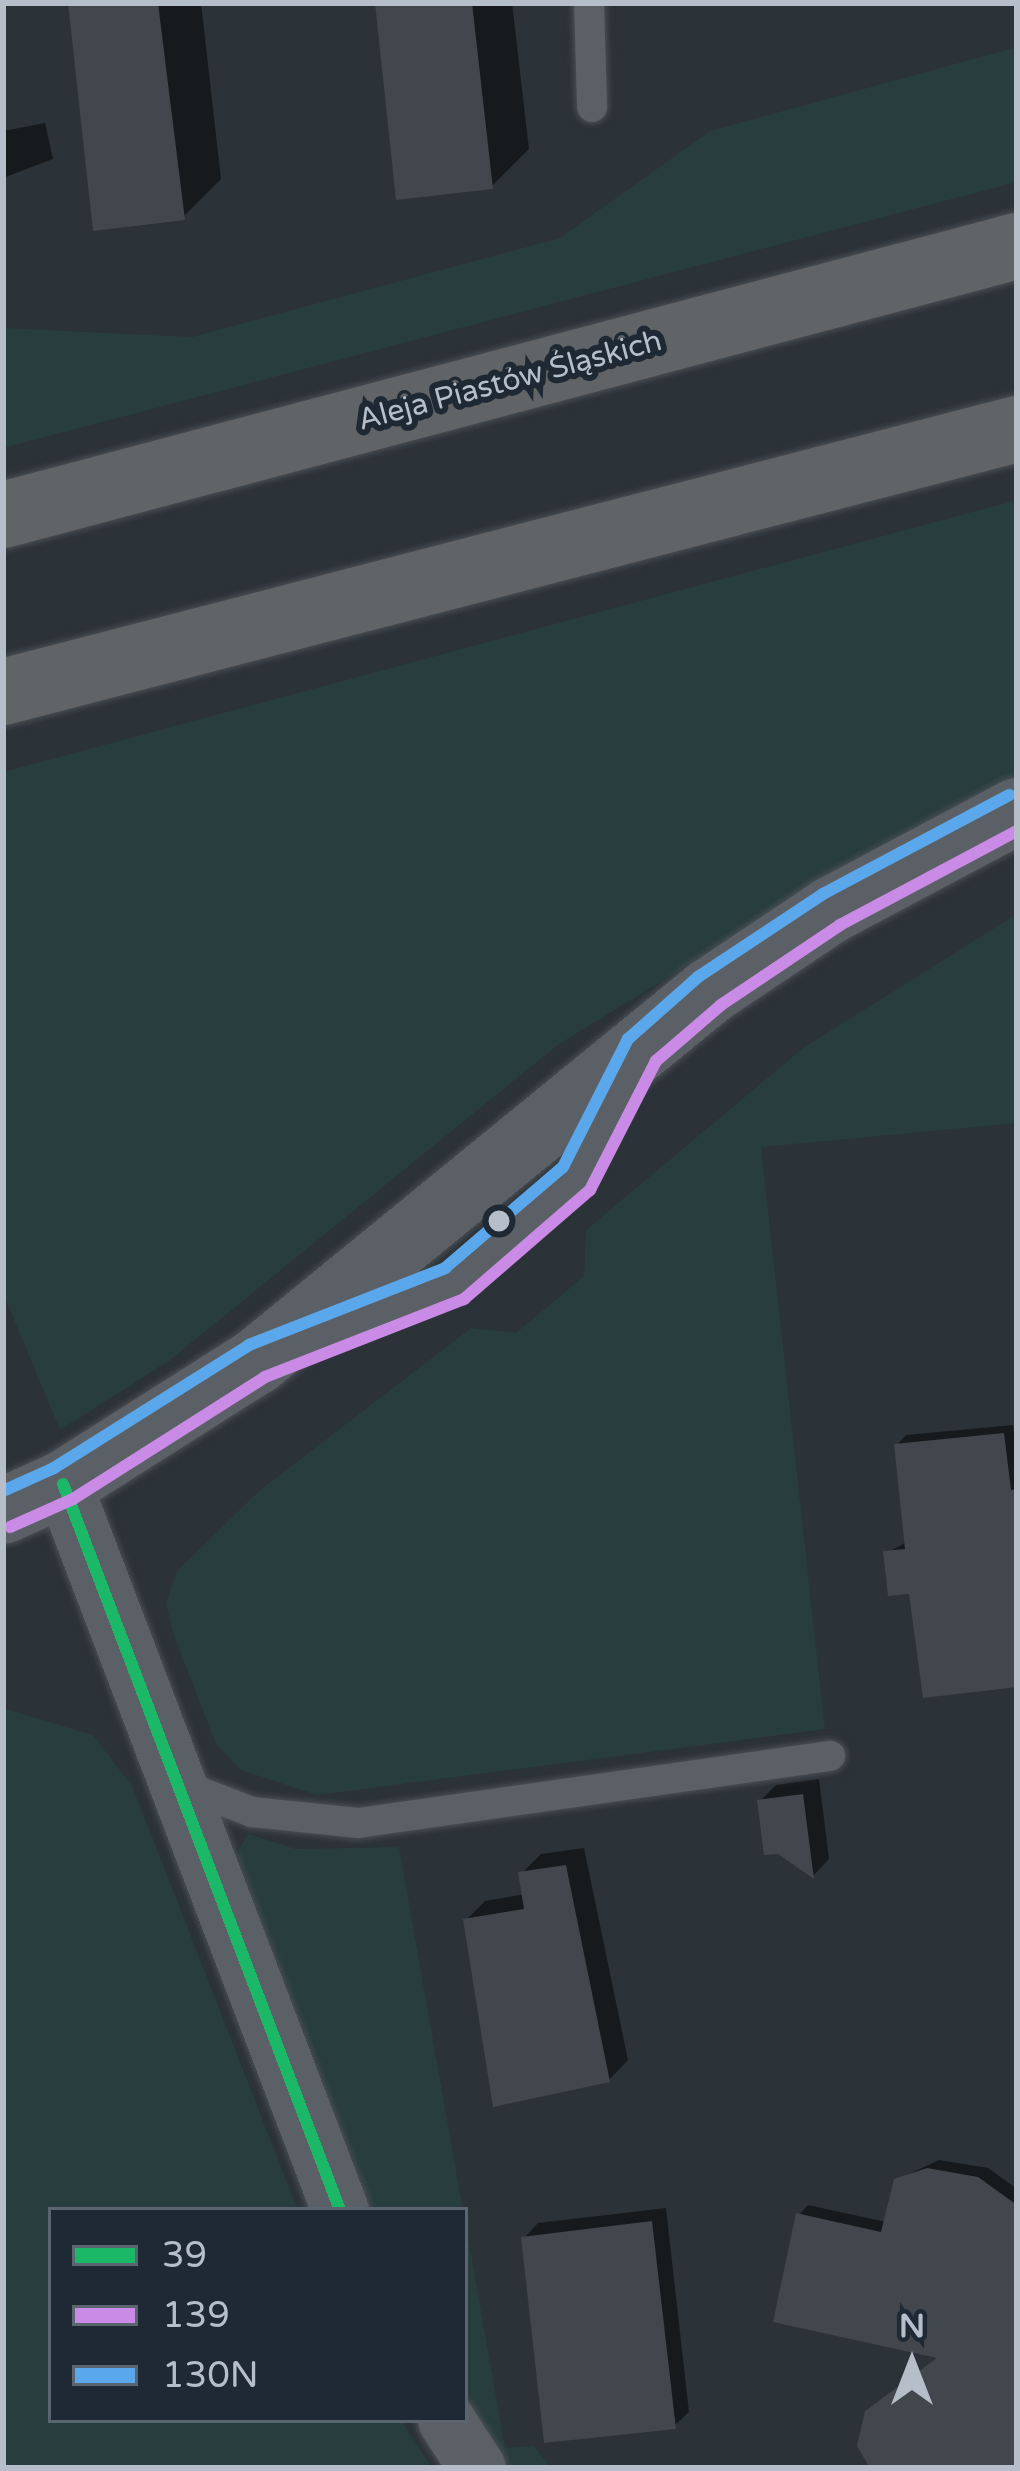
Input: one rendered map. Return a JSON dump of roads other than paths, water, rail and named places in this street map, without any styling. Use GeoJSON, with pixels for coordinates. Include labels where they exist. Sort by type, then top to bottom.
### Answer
{"type":"FeatureCollection","features":[{"type":"Feature","properties":{"kind":"highway","name":"Aleja Piastów Śląskich"},"geometry":{"type":"LineString","coordinates":[[3,515],[1017,246]]}},
{"type":"Feature","properties":{"kind":"highway"},"geometry":{"type":"LineString","coordinates":[[3,692],[1017,428]]}},
{"type":"Feature","properties":{"kind":"street"},"geometry":{"type":"LineString","coordinates":[[3,1511],[63,1484],[257,1361],[710,991],[831,910],[1017,811]]}},
{"type":"Feature","properties":{"kind":"street"},"geometry":{"type":"LineString","coordinates":[[63,1484],[182,1785],[286,2084],[339,2207]]}},
{"type":"Feature","properties":{"kind":"street"},"geometry":{"type":"LineString","coordinates":[[448,2423],[477,2468]]}},
{"type":"Feature","properties":{"kind":"lane"},"geometry":{"type":"LineString","coordinates":[[589,3],[592,107]]}},
{"type":"Feature","properties":{"kind":"lane"},"geometry":{"type":"LineString","coordinates":[[182,1785],[252,1812],[358,1823],[830,1756]]}}]}
